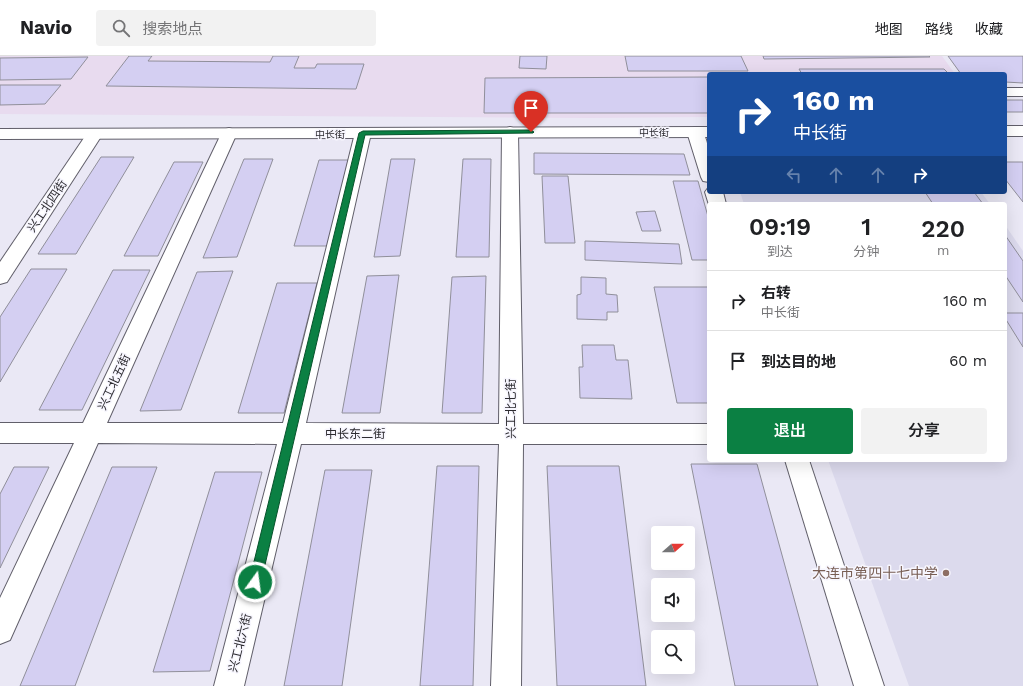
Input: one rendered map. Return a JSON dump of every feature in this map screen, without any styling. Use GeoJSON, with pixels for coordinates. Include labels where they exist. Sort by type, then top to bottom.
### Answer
{"type":"FeatureCollection","features":[{"type":"Feature","properties":{"kind":"street"},"geometry":{"type":"LineString","coordinates":[[1007,92],[1023,92]]}},
{"type":"Feature","properties":{"kind":"street"},"geometry":{"type":"LineString","coordinates":[[1007,131],[1023,131]]}},
{"type":"Feature","properties":{"kind":"street","name":"兴工北七街"},"geometry":{"type":"LineString","coordinates":[[506,686],[511,434],[510,132]]}},
{"type":"Feature","properties":{"kind":"street"},"geometry":{"type":"LineString","coordinates":[[702,132],[707,164]]}},
{"type":"Feature","properties":{"kind":"street","name":"中长街"},"geometry":{"type":"LineString","coordinates":[[0,134],[94,135],[229,133],[702,132]]}},
{"type":"Feature","properties":{"kind":"street","name":"兴工北五街"},"geometry":{"type":"LineString","coordinates":[[0,630],[229,133]]}},
{"type":"Feature","properties":{"kind":"street","name":"兴工北六街"},"geometry":{"type":"LineString","coordinates":[[230,686],[363,133]]}},
{"type":"Feature","properties":{"kind":"street","name":"兴工北四街"},"geometry":{"type":"LineString","coordinates":[[0,276],[94,135]]}},
{"type":"Feature","properties":{"kind":"street","name":"中长东二街"},"geometry":{"type":"LineString","coordinates":[[0,433],[707,434]]}},
{"type":"Feature","properties":{"kind":"street"},"geometry":{"type":"LineString","coordinates":[[798,462],[869,686]]}},
{"type":"Feature","properties":{"kind":"shaded area"},"geometry":{"type":"Polygon","coordinates":[[[0,56],[942,56],[954,72],[707,72],[707,117],[588,118],[0,114],[0,56]]]}},
{"type":"Feature","properties":{"kind":"shaded area"},"geometry":{"type":"Polygon","coordinates":[[[741,194],[982,194],[988,202],[743,202],[741,194]]]}},
{"type":"Feature","properties":{"kind":"shaded area","name":"大连市第四十七中学"},"geometry":{"type":"Polygon","coordinates":[[[1007,228],[1023,251],[1023,686],[909,686],[829,462],[1007,462],[1007,228]]]}},
{"type":"Feature","properties":{"kind":"building"},"geometry":{"type":"Polygon","coordinates":[[[129,56],[152,56],[148,61],[270,62],[273,56],[299,56],[294,68],[315,68],[317,64],[364,64],[356,89],[106,86],[129,56]]]}},
{"type":"Feature","properties":{"kind":"building"},"geometry":{"type":"Polygon","coordinates":[[[520,56],[547,56],[546,69],[519,68],[520,56]]]}},
{"type":"Feature","properties":{"kind":"building"},"geometry":{"type":"Polygon","coordinates":[[[625,56],[741,56],[748,71],[628,71],[625,56]]]}},
{"type":"Feature","properties":{"kind":"building"},"geometry":{"type":"Polygon","coordinates":[[[763,56],[929,56],[930,57],[764,59],[763,56]]]}},
{"type":"Feature","properties":{"kind":"building"},"geometry":{"type":"Polygon","coordinates":[[[948,56],[1023,56],[1023,83],[1007,82],[1007,72],[960,72],[948,56]]]}},
{"type":"Feature","properties":{"kind":"building"},"geometry":{"type":"Polygon","coordinates":[[[88,57],[71,79],[0,80],[0,58],[88,57]]]}},
{"type":"Feature","properties":{"kind":"building"},"geometry":{"type":"Polygon","coordinates":[[[799,69],[944,69],[947,72],[801,72],[799,69]]]}},
{"type":"Feature","properties":{"kind":"building"},"geometry":{"type":"Polygon","coordinates":[[[707,77],[707,113],[484,113],[485,78],[707,77]]]}},
{"type":"Feature","properties":{"kind":"building"},"geometry":{"type":"Polygon","coordinates":[[[0,85],[61,85],[45,104],[0,105],[0,85]]]}},
{"type":"Feature","properties":{"kind":"building"},"geometry":{"type":"Polygon","coordinates":[[[1007,100],[1023,100],[1023,112],[1007,112],[1007,100]]]}},
{"type":"Feature","properties":{"kind":"building"},"geometry":{"type":"Polygon","coordinates":[[[534,153],[684,154],[690,175],[534,174],[534,153]]]}},
{"type":"Feature","properties":{"kind":"building"},"geometry":{"type":"Polygon","coordinates":[[[101,157],[134,157],[76,254],[38,254],[101,157]]]}},
{"type":"Feature","properties":{"kind":"building"},"geometry":{"type":"Polygon","coordinates":[[[244,159],[273,159],[237,257],[203,258],[244,159]]]}},
{"type":"Feature","properties":{"kind":"building"},"geometry":{"type":"Polygon","coordinates":[[[391,159],[415,159],[400,256],[374,257],[391,159]]]}},
{"type":"Feature","properties":{"kind":"building"},"geometry":{"type":"Polygon","coordinates":[[[463,159],[491,159],[489,257],[456,257],[463,159]]]}},
{"type":"Feature","properties":{"kind":"building"},"geometry":{"type":"Polygon","coordinates":[[[319,160],[350,160],[328,246],[294,246],[319,160]]]}},
{"type":"Feature","properties":{"kind":"building"},"geometry":{"type":"Polygon","coordinates":[[[174,162],[203,162],[158,256],[124,256],[174,162]]]}},
{"type":"Feature","properties":{"kind":"building"},"geometry":{"type":"Polygon","coordinates":[[[1007,162],[1023,162],[1023,202],[1007,182],[1007,162]]]}},
{"type":"Feature","properties":{"kind":"building"},"geometry":{"type":"Polygon","coordinates":[[[542,176],[568,176],[575,243],[545,243],[542,176]]]}},
{"type":"Feature","properties":{"kind":"building"},"geometry":{"type":"Polygon","coordinates":[[[673,181],[698,181],[707,213],[707,260],[692,260],[673,181]]]}},
{"type":"Feature","properties":{"kind":"building"},"geometry":{"type":"Polygon","coordinates":[[[926,194],[976,194],[982,202],[932,202],[926,194]]]}},
{"type":"Feature","properties":{"kind":"building"},"geometry":{"type":"Polygon","coordinates":[[[655,211],[661,231],[642,231],[636,212],[655,211]]]}},
{"type":"Feature","properties":{"kind":"building"},"geometry":{"type":"Polygon","coordinates":[[[1007,238],[1023,261],[1023,302],[1007,278],[1007,238]]]}},
{"type":"Feature","properties":{"kind":"building"},"geometry":{"type":"Polygon","coordinates":[[[585,241],[679,244],[682,264],[585,260],[585,241]]]}},
{"type":"Feature","properties":{"kind":"building"},"geometry":{"type":"Polygon","coordinates":[[[31,269],[67,269],[0,382],[0,317],[31,269]]]}},
{"type":"Feature","properties":{"kind":"building"},"geometry":{"type":"Polygon","coordinates":[[[113,270],[150,270],[82,410],[39,410],[113,270]]]}},
{"type":"Feature","properties":{"kind":"building"},"geometry":{"type":"Polygon","coordinates":[[[233,271],[181,410],[140,411],[197,272],[233,271]]]}},
{"type":"Feature","properties":{"kind":"building"},"geometry":{"type":"Polygon","coordinates":[[[399,275],[380,413],[342,413],[367,276],[399,275]]]}},
{"type":"Feature","properties":{"kind":"building"},"geometry":{"type":"Polygon","coordinates":[[[486,276],[482,413],[442,413],[452,277],[486,276]]]}},
{"type":"Feature","properties":{"kind":"building"},"geometry":{"type":"Polygon","coordinates":[[[581,277],[606,278],[606,294],[617,295],[618,312],[607,312],[607,320],[577,319],[577,295],[581,294],[581,277]]]}},
{"type":"Feature","properties":{"kind":"building"},"geometry":{"type":"Polygon","coordinates":[[[277,283],[317,283],[284,413],[238,413],[277,283]]]}},
{"type":"Feature","properties":{"kind":"building"},"geometry":{"type":"Polygon","coordinates":[[[654,287],[707,287],[707,403],[677,403],[654,287]]]}},
{"type":"Feature","properties":{"kind":"building"},"geometry":{"type":"Polygon","coordinates":[[[1007,313],[1023,313],[1023,347],[1007,321],[1007,313]]]}},
{"type":"Feature","properties":{"kind":"building"},"geometry":{"type":"Polygon","coordinates":[[[582,345],[614,345],[616,360],[628,360],[632,399],[580,398],[579,367],[583,367],[582,345]]]}},
{"type":"Feature","properties":{"kind":"building"},"geometry":{"type":"Polygon","coordinates":[[[691,464],[757,464],[818,686],[735,686],[691,464]]]}},
{"type":"Feature","properties":{"kind":"building"},"geometry":{"type":"Polygon","coordinates":[[[437,466],[479,466],[473,686],[420,686],[437,466]]]}},
{"type":"Feature","properties":{"kind":"building"},"geometry":{"type":"Polygon","coordinates":[[[547,466],[619,466],[646,686],[557,686],[547,466]]]}},
{"type":"Feature","properties":{"kind":"building"},"geometry":{"type":"Polygon","coordinates":[[[14,467],[49,467],[0,568],[0,494],[14,467]]]}},
{"type":"Feature","properties":{"kind":"building"},"geometry":{"type":"Polygon","coordinates":[[[112,467],[157,467],[75,686],[20,686],[112,467]]]}},
{"type":"Feature","properties":{"kind":"building"},"geometry":{"type":"Polygon","coordinates":[[[325,470],[372,470],[342,686],[284,686],[325,470]]]}},
{"type":"Feature","properties":{"kind":"building"},"geometry":{"type":"Polygon","coordinates":[[[215,472],[262,472],[210,671],[153,672],[215,472]]]}},
{"type":"Feature","properties":{"kind":"place","name":"大连市第四十七中学"},"geometry":{"type":"Point","coordinates":[946,573]}},
{"type":"Feature","properties":{"kind":"route"},"geometry":{"type":"LineString","coordinates":[[255,582],[363,133],[531,132]]}}]}
